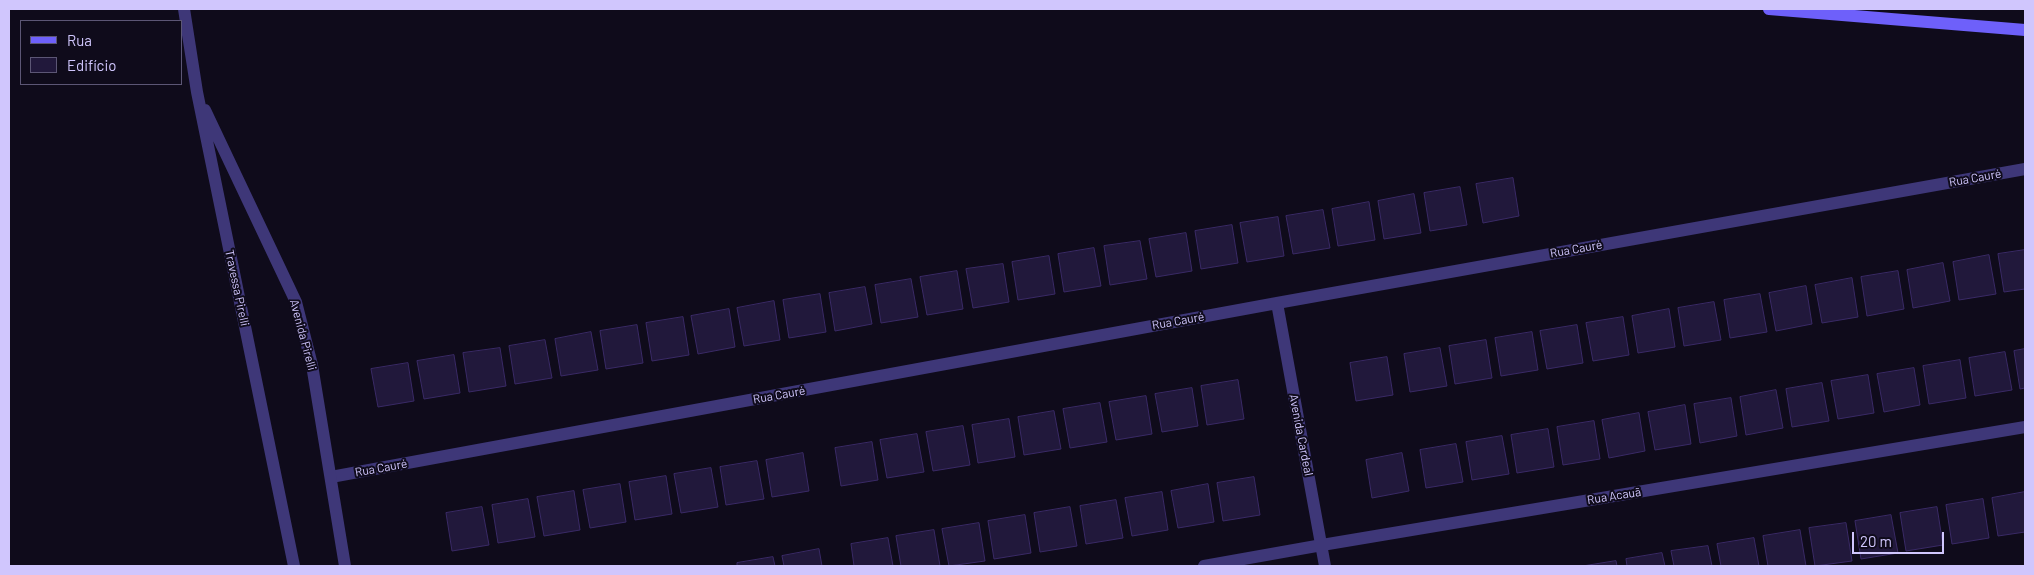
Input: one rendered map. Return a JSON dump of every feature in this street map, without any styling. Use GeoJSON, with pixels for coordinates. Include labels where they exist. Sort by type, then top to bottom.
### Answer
{"type":"FeatureCollection","features":[{"type":"Feature","properties":{"kind":"main road"},"geometry":{"type":"LineString","coordinates":[[1769,9],[2025,30]]}},
{"type":"Feature","properties":{"kind":"street","name":"Travessa Pirelli"},"geometry":{"type":"LineString","coordinates":[[184,9],[196,92],[294,566]]}},
{"type":"Feature","properties":{"kind":"street","name":"Avenida Pirelli"},"geometry":{"type":"LineString","coordinates":[[196,92],[264,231],[296,302],[312,365],[345,566]]}},
{"type":"Feature","properties":{"kind":"street","name":"Rua Cauré"},"geometry":{"type":"LineString","coordinates":[[331,477],[1277,303],[2025,169]]}},
{"type":"Feature","properties":{"kind":"street","name":"Avenida Cardeal"},"geometry":{"type":"LineString","coordinates":[[1277,303],[1325,566]]}},
{"type":"Feature","properties":{"kind":"street","name":"Rua Acauã"},"geometry":{"type":"LineString","coordinates":[[1204,566],[1322,544],[2025,427]]}},
{"type":"Feature","properties":{"kind":"building"},"geometry":{"type":"Polygon","coordinates":[[[1513,178],[1519,216],[1483,223],[1476,184],[1513,178]]]}},
{"type":"Feature","properties":{"kind":"building"},"geometry":{"type":"Polygon","coordinates":[[[1460,187],[1467,225],[1430,231],[1424,193],[1460,187]]]}},
{"type":"Feature","properties":{"kind":"building"},"geometry":{"type":"Polygon","coordinates":[[[1414,194],[1421,233],[1384,239],[1378,201],[1414,194]]]}},
{"type":"Feature","properties":{"kind":"building"},"geometry":{"type":"Polygon","coordinates":[[[1369,202],[1375,240],[1338,246],[1332,209],[1369,202]]]}},
{"type":"Feature","properties":{"kind":"building"},"geometry":{"type":"Polygon","coordinates":[[[1323,210],[1330,248],[1293,254],[1286,216],[1323,210]]]}},
{"type":"Feature","properties":{"kind":"building"},"geometry":{"type":"Polygon","coordinates":[[[1278,217],[1284,256],[1247,262],[1240,223],[1278,217]]]}},
{"type":"Feature","properties":{"kind":"building"},"geometry":{"type":"Polygon","coordinates":[[[1232,225],[1238,263],[1201,269],[1195,231],[1232,225]]]}},
{"type":"Feature","properties":{"kind":"building"},"geometry":{"type":"Polygon","coordinates":[[[1186,233],[1192,271],[1156,277],[1149,239],[1186,233]]]}},
{"type":"Feature","properties":{"kind":"building"},"geometry":{"type":"Polygon","coordinates":[[[1140,241],[1147,279],[1110,285],[1104,246],[1140,241]]]}},
{"type":"Feature","properties":{"kind":"building"},"geometry":{"type":"Polygon","coordinates":[[[1094,248],[1101,286],[1064,292],[1058,254],[1094,248]]]}},
{"type":"Feature","properties":{"kind":"building"},"geometry":{"type":"Polygon","coordinates":[[[2025,250],[2025,289],[2004,292],[1998,254],[2025,250]]]}},
{"type":"Feature","properties":{"kind":"building"},"geometry":{"type":"Polygon","coordinates":[[[1989,255],[1996,294],[1959,300],[1953,262],[1989,255]]]}},
{"type":"Feature","properties":{"kind":"building"},"geometry":{"type":"Polygon","coordinates":[[[1049,256],[1055,294],[1018,300],[1012,262],[1049,256]]]}},
{"type":"Feature","properties":{"kind":"building"},"geometry":{"type":"Polygon","coordinates":[[[1943,263],[1950,301],[1913,308],[1907,270],[1943,263]]]}},
{"type":"Feature","properties":{"kind":"building"},"geometry":{"type":"Polygon","coordinates":[[[1003,264],[1009,302],[973,308],[966,269],[1003,264]]]}},
{"type":"Feature","properties":{"kind":"building"},"geometry":{"type":"Polygon","coordinates":[[[957,271],[963,309],[927,315],[920,277],[957,271]]]}},
{"type":"Feature","properties":{"kind":"building"},"geometry":{"type":"Polygon","coordinates":[[[1898,271],[1904,309],[1867,316],[1861,277],[1898,271]]]}},
{"type":"Feature","properties":{"kind":"building"},"geometry":{"type":"Polygon","coordinates":[[[1852,278],[1858,317],[1822,323],[1815,285],[1852,278]]]}},
{"type":"Feature","properties":{"kind":"building"},"geometry":{"type":"Polygon","coordinates":[[[911,279],[918,317],[881,323],[875,285],[911,279]]]}},
{"type":"Feature","properties":{"kind":"building"},"geometry":{"type":"Polygon","coordinates":[[[1806,286],[1812,324],[1776,331],[1769,293],[1806,286]]]}},
{"type":"Feature","properties":{"kind":"building"},"geometry":{"type":"Polygon","coordinates":[[[865,287],[872,324],[835,331],[829,293],[865,287]]]}},
{"type":"Feature","properties":{"kind":"building"},"geometry":{"type":"Polygon","coordinates":[[[820,294],[826,332],[789,338],[783,300],[820,294]]]}},
{"type":"Feature","properties":{"kind":"building"},"geometry":{"type":"Polygon","coordinates":[[[1760,294],[1767,332],[1730,338],[1724,300],[1760,294]]]}},
{"type":"Feature","properties":{"kind":"building"},"geometry":{"type":"Polygon","coordinates":[[[774,301],[780,340],[744,346],[737,308],[774,301]]]}},
{"type":"Feature","properties":{"kind":"building"},"geometry":{"type":"Polygon","coordinates":[[[1714,302],[1721,340],[1684,346],[1678,308],[1714,302]]]}},
{"type":"Feature","properties":{"kind":"building"},"geometry":{"type":"Polygon","coordinates":[[[729,309],[735,347],[698,354],[691,316],[729,309]]]}},
{"type":"Feature","properties":{"kind":"building"},"geometry":{"type":"Polygon","coordinates":[[[1669,309],[1675,347],[1638,353],[1632,316],[1669,309]]]}},
{"type":"Feature","properties":{"kind":"building"},"geometry":{"type":"Polygon","coordinates":[[[683,317],[689,355],[652,361],[646,323],[683,317]]]}},
{"type":"Feature","properties":{"kind":"building"},"geometry":{"type":"Polygon","coordinates":[[[1623,317],[1629,355],[1593,361],[1586,323],[1623,317]]]}},
{"type":"Feature","properties":{"kind":"building"},"geometry":{"type":"Polygon","coordinates":[[[637,325],[643,363],[606,369],[600,331],[637,325]]]}},
{"type":"Feature","properties":{"kind":"building"},"geometry":{"type":"Polygon","coordinates":[[[1577,325],[1583,363],[1547,369],[1540,331],[1577,325]]]}},
{"type":"Feature","properties":{"kind":"building"},"geometry":{"type":"Polygon","coordinates":[[[591,332],[598,370],[561,376],[555,339],[591,332]]]}},
{"type":"Feature","properties":{"kind":"building"},"geometry":{"type":"Polygon","coordinates":[[[1532,332],[1538,370],[1501,376],[1495,338],[1532,332]]]}},
{"type":"Feature","properties":{"kind":"building"},"geometry":{"type":"Polygon","coordinates":[[[545,340],[552,378],[515,384],[509,346],[545,340]]]}},
{"type":"Feature","properties":{"kind":"building"},"geometry":{"type":"Polygon","coordinates":[[[1486,340],[1492,378],[1455,384],[1449,346],[1486,340]]]}},
{"type":"Feature","properties":{"kind":"building"},"geometry":{"type":"Polygon","coordinates":[[[500,348],[506,386],[469,392],[463,353],[500,348]]]}},
{"type":"Feature","properties":{"kind":"building"},"geometry":{"type":"Polygon","coordinates":[[[1440,348],[1447,386],[1410,392],[1404,354],[1440,348]]]}},
{"type":"Feature","properties":{"kind":"building"},"geometry":{"type":"Polygon","coordinates":[[[2025,349],[2025,388],[2020,389],[2014,351],[2025,349]]]}},
{"type":"Feature","properties":{"kind":"building"},"geometry":{"type":"Polygon","coordinates":[[[2005,352],[2012,390],[1975,396],[1969,358],[2005,352]]]}},
{"type":"Feature","properties":{"kind":"building"},"geometry":{"type":"Polygon","coordinates":[[[454,355],[460,393],[424,399],[417,361],[454,355]]]}},
{"type":"Feature","properties":{"kind":"building"},"geometry":{"type":"Polygon","coordinates":[[[1387,357],[1393,395],[1356,401],[1350,363],[1387,357]]]}},
{"type":"Feature","properties":{"kind":"building"},"geometry":{"type":"Polygon","coordinates":[[[1960,360],[1966,398],[1929,404],[1923,366],[1960,360]]]}},
{"type":"Feature","properties":{"kind":"building"},"geometry":{"type":"Polygon","coordinates":[[[408,363],[414,401],[378,407],[371,369],[408,363]]]}},
{"type":"Feature","properties":{"kind":"building"},"geometry":{"type":"Polygon","coordinates":[[[1914,368],[1920,405],[1884,412],[1877,374],[1914,368]]]}},
{"type":"Feature","properties":{"kind":"building"},"geometry":{"type":"Polygon","coordinates":[[[1868,375],[1874,413],[1838,419],[1831,381],[1868,375]]]}},
{"type":"Feature","properties":{"kind":"building"},"geometry":{"type":"Polygon","coordinates":[[[1238,380],[1244,419],[1207,425],[1201,386],[1238,380]]]}},
{"type":"Feature","properties":{"kind":"building"},"geometry":{"type":"Polygon","coordinates":[[[1822,383],[1829,421],[1792,427],[1786,389],[1822,383]]]}},
{"type":"Feature","properties":{"kind":"building"},"geometry":{"type":"Polygon","coordinates":[[[1192,388],[1198,426],[1162,432],[1155,394],[1192,388]]]}},
{"type":"Feature","properties":{"kind":"building"},"geometry":{"type":"Polygon","coordinates":[[[1776,390],[1783,428],[1746,435],[1740,397],[1776,390]]]}},
{"type":"Feature","properties":{"kind":"building"},"geometry":{"type":"Polygon","coordinates":[[[1146,396],[1152,434],[1116,440],[1109,402],[1146,396]]]}},
{"type":"Feature","properties":{"kind":"building"},"geometry":{"type":"Polygon","coordinates":[[[1731,398],[1737,436],[1700,443],[1694,404],[1731,398]]]}},
{"type":"Feature","properties":{"kind":"building"},"geometry":{"type":"Polygon","coordinates":[[[1100,403],[1107,442],[1070,448],[1063,409],[1100,403]]]}},
{"type":"Feature","properties":{"kind":"building"},"geometry":{"type":"Polygon","coordinates":[[[1685,405],[1691,444],[1655,450],[1648,412],[1685,405]]]}},
{"type":"Feature","properties":{"kind":"building"},"geometry":{"type":"Polygon","coordinates":[[[1054,411],[1061,449],[1024,455],[1018,417],[1054,411]]]}},
{"type":"Feature","properties":{"kind":"building"},"geometry":{"type":"Polygon","coordinates":[[[1639,413],[1645,451],[1609,458],[1602,420],[1639,413]]]}},
{"type":"Feature","properties":{"kind":"building"},"geometry":{"type":"Polygon","coordinates":[[[1009,419],[1015,457],[978,463],[972,425],[1009,419]]]}},
{"type":"Feature","properties":{"kind":"building"},"geometry":{"type":"Polygon","coordinates":[[[1594,421],[1600,459],[1563,465],[1557,427],[1594,421]]]}},
{"type":"Feature","properties":{"kind":"building"},"geometry":{"type":"Polygon","coordinates":[[[963,426],[970,465],[933,471],[926,432],[963,426]]]}},
{"type":"Feature","properties":{"kind":"building"},"geometry":{"type":"Polygon","coordinates":[[[1548,429],[1554,467],[1517,473],[1511,435],[1548,429]]]}},
{"type":"Feature","properties":{"kind":"building"},"geometry":{"type":"Polygon","coordinates":[[[917,434],[924,472],[887,478],[880,440],[917,434]]]}},
{"type":"Feature","properties":{"kind":"building"},"geometry":{"type":"Polygon","coordinates":[[[1502,436],[1509,474],[1472,480],[1466,442],[1502,436]]]}},
{"type":"Feature","properties":{"kind":"building"},"geometry":{"type":"Polygon","coordinates":[[[872,442],[878,480],[841,486],[835,448],[872,442]]]}},
{"type":"Feature","properties":{"kind":"building"},"geometry":{"type":"Polygon","coordinates":[[[1456,444],[1463,482],[1426,488],[1420,450],[1456,444]]]}},
{"type":"Feature","properties":{"kind":"building"},"geometry":{"type":"Polygon","coordinates":[[[803,453],[809,491],[772,497],[766,460],[803,453]]]}},
{"type":"Feature","properties":{"kind":"building"},"geometry":{"type":"Polygon","coordinates":[[[1402,453],[1409,491],[1372,498],[1366,460],[1402,453]]]}},
{"type":"Feature","properties":{"kind":"building"},"geometry":{"type":"Polygon","coordinates":[[[757,461],[764,499],[726,505],[720,467],[757,461]]]}},
{"type":"Feature","properties":{"kind":"building"},"geometry":{"type":"Polygon","coordinates":[[[711,468],[718,507],[681,513],[674,474],[711,468]]]}},
{"type":"Feature","properties":{"kind":"building"},"geometry":{"type":"Polygon","coordinates":[[[666,476],[672,514],[635,520],[629,482],[666,476]]]}},
{"type":"Feature","properties":{"kind":"building"},"geometry":{"type":"Polygon","coordinates":[[[1254,477],[1260,515],[1223,521],[1217,483],[1254,477]]]}},
{"type":"Feature","properties":{"kind":"building"},"geometry":{"type":"Polygon","coordinates":[[[620,484],[626,522],[590,528],[583,490],[620,484]]]}},
{"type":"Feature","properties":{"kind":"building"},"geometry":{"type":"Polygon","coordinates":[[[1208,484],[1214,522],[1178,528],[1171,491],[1208,484]]]}},
{"type":"Feature","properties":{"kind":"building"},"geometry":{"type":"Polygon","coordinates":[[[574,491],[580,530],[544,536],[537,497],[574,491]]]}},
{"type":"Feature","properties":{"kind":"building"},"geometry":{"type":"Polygon","coordinates":[[[1162,492],[1168,530],[1132,536],[1125,498],[1162,492]]]}},
{"type":"Feature","properties":{"kind":"building"},"geometry":{"type":"Polygon","coordinates":[[[2025,492],[2025,532],[1998,536],[1992,498],[2025,492]]]}},
{"type":"Feature","properties":{"kind":"building"},"geometry":{"type":"Polygon","coordinates":[[[528,499],[535,537],[498,543],[492,505],[528,499]]]}},
{"type":"Feature","properties":{"kind":"building"},"geometry":{"type":"Polygon","coordinates":[[[1983,499],[1989,538],[1952,544],[1946,505],[1983,499]]]}},
{"type":"Feature","properties":{"kind":"building"},"geometry":{"type":"Polygon","coordinates":[[[1116,500],[1123,538],[1086,544],[1080,506],[1116,500]]]}},
{"type":"Feature","properties":{"kind":"building"},"geometry":{"type":"Polygon","coordinates":[[[482,507],[489,545],[452,551],[446,513],[482,507]]]}},
{"type":"Feature","properties":{"kind":"building"},"geometry":{"type":"Polygon","coordinates":[[[1070,507],[1077,546],[1040,552],[1034,513],[1070,507]]]}},
{"type":"Feature","properties":{"kind":"building"},"geometry":{"type":"Polygon","coordinates":[[[1937,507],[1943,545],[1906,551],[1900,513],[1937,507]]]}},
{"type":"Feature","properties":{"kind":"building"},"geometry":{"type":"Polygon","coordinates":[[[1025,515],[1031,553],[994,559],[988,521],[1025,515]]]}},
{"type":"Feature","properties":{"kind":"building"},"geometry":{"type":"Polygon","coordinates":[[[1891,515],[1898,553],[1861,559],[1855,521],[1891,515]]]}},
{"type":"Feature","properties":{"kind":"building"},"geometry":{"type":"Polygon","coordinates":[[[979,523],[985,561],[949,566],[942,529],[979,523]]]}},
{"type":"Feature","properties":{"kind":"building"},"geometry":{"type":"Polygon","coordinates":[[[1846,523],[1852,561],[1815,566],[1809,528],[1846,523]]]}},
{"type":"Feature","properties":{"kind":"building"},"geometry":{"type":"Polygon","coordinates":[[[934,530],[940,566],[901,566],[896,536],[934,530]]]}},
{"type":"Feature","properties":{"kind":"building"},"geometry":{"type":"Polygon","coordinates":[[[1800,530],[1806,566],[1768,566],[1763,536],[1800,530]]]}},
{"type":"Feature","properties":{"kind":"building"},"geometry":{"type":"Polygon","coordinates":[[[888,538],[893,566],[854,566],[851,544],[888,538]]]}},
{"type":"Feature","properties":{"kind":"building"},"geometry":{"type":"Polygon","coordinates":[[[1754,538],[1759,566],[1721,566],[1717,544],[1754,538]]]}},
{"type":"Feature","properties":{"kind":"building"},"geometry":{"type":"Polygon","coordinates":[[[1708,546],[1712,566],[1674,566],[1671,551],[1708,546]]]}},
{"type":"Feature","properties":{"kind":"building"},"geometry":{"type":"Polygon","coordinates":[[[819,549],[822,566],[784,566],[782,556],[819,549]]]}},
{"type":"Feature","properties":{"kind":"building"},"geometry":{"type":"Polygon","coordinates":[[[1662,553],[1665,566],[1627,566],[1626,559],[1662,553]]]}},
{"type":"Feature","properties":{"kind":"building"},"geometry":{"type":"Polygon","coordinates":[[[773,557],[775,566],[737,566],[737,563],[773,557]]]}},
{"type":"Feature","properties":{"kind":"building"},"geometry":{"type":"Polygon","coordinates":[[[1616,561],[1617,566],[1583,566],[1616,561]]]}}]}
